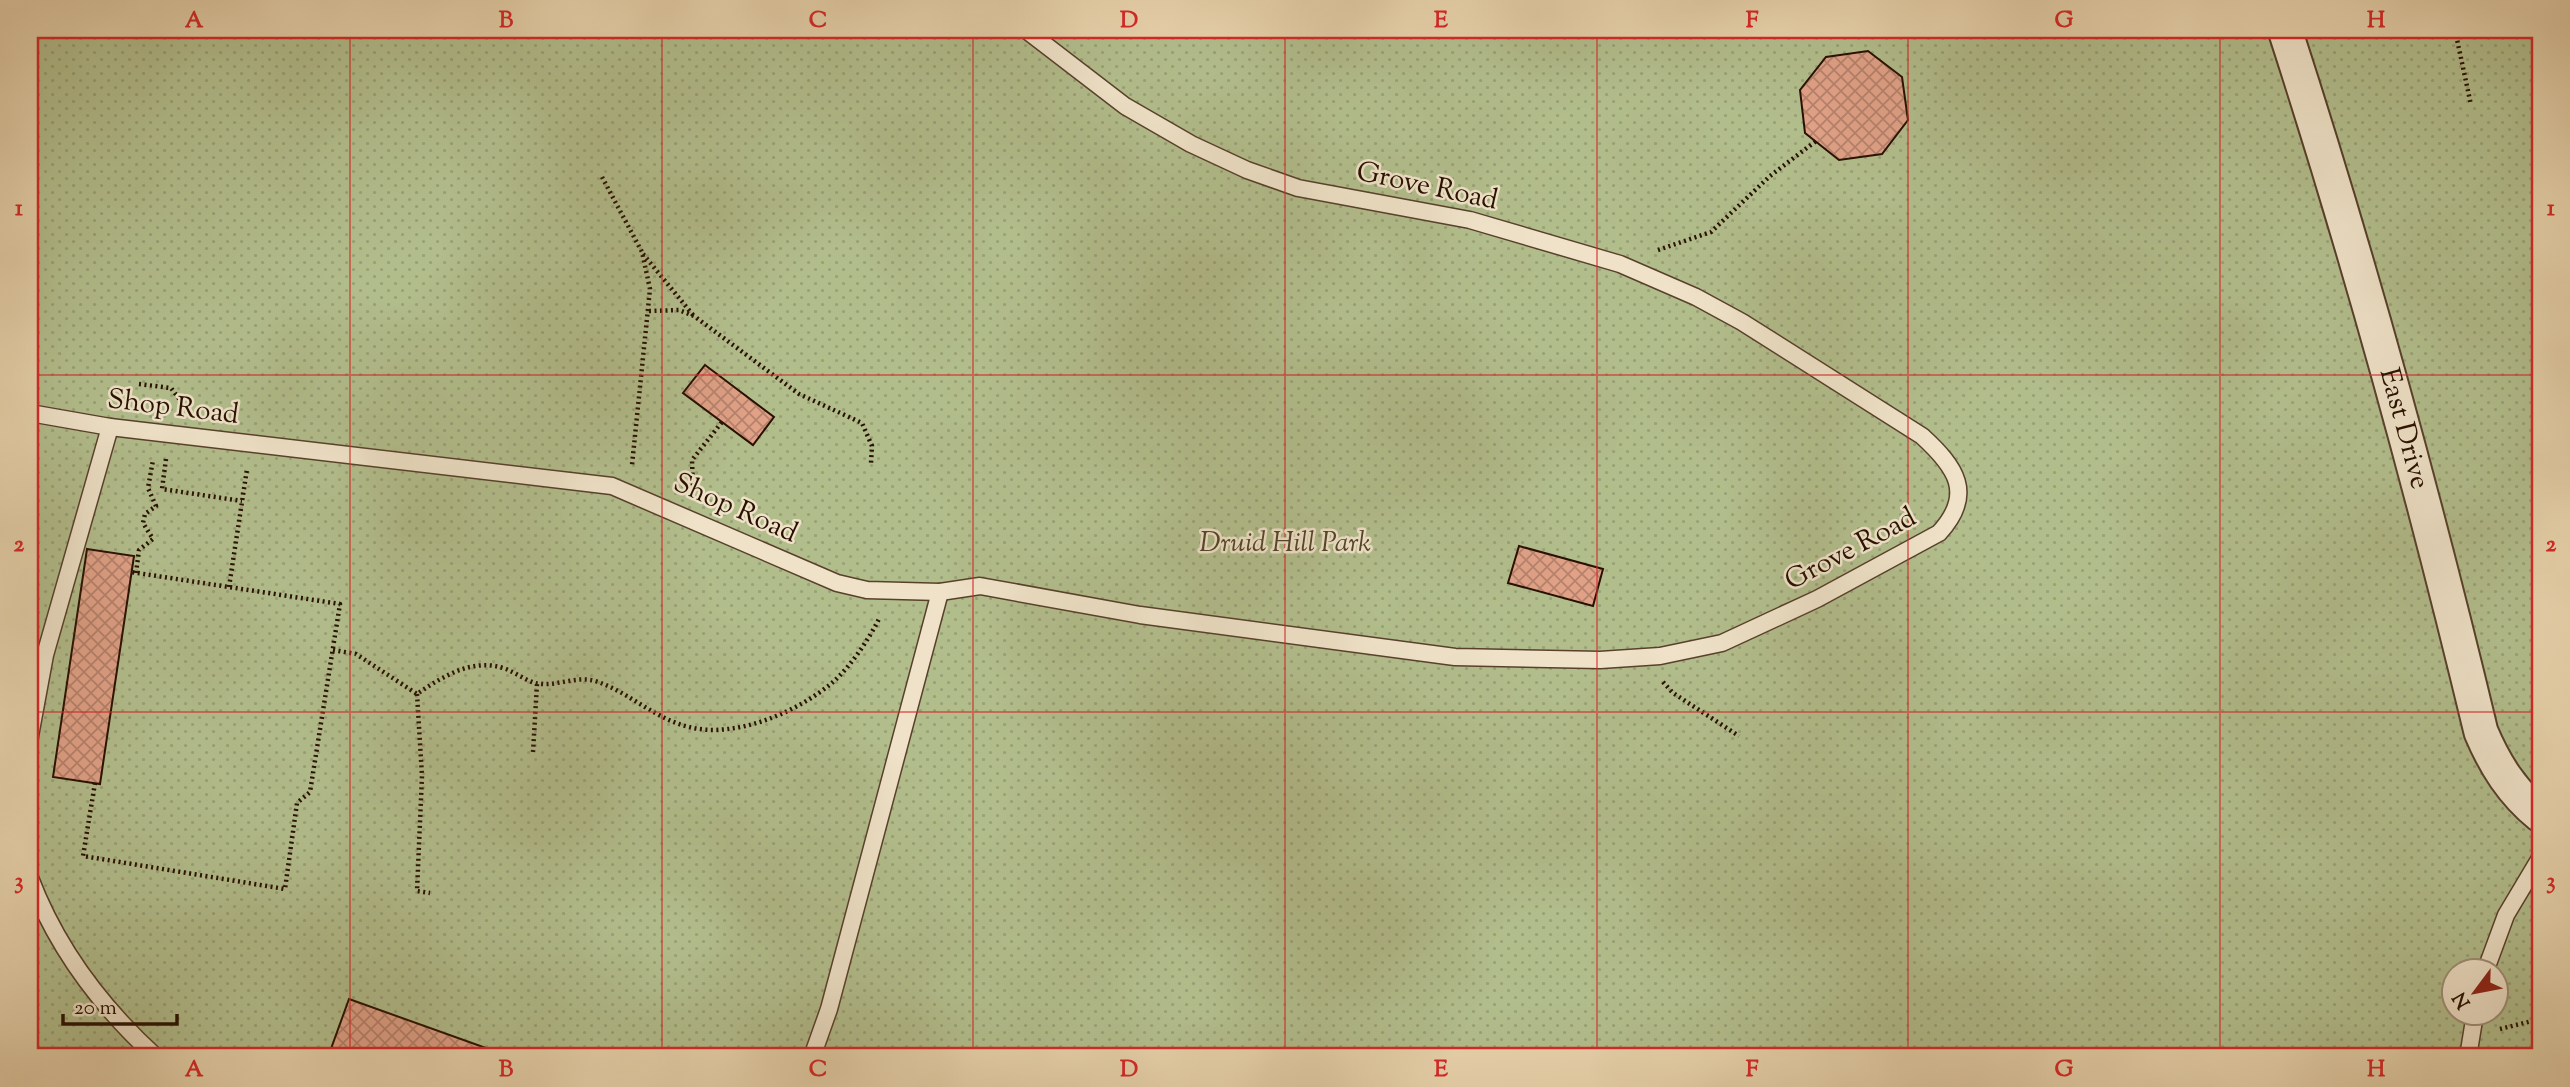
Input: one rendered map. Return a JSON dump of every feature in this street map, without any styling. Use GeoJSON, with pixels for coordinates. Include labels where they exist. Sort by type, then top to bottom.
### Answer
{"type":"FeatureCollection","features":[{"type":"Feature","properties":{"kind":"street","name":"East Drive"},"geometry":{"type":"LineString","coordinates":[[2285,30],[2337,191],[2424,498],[2481,732],[2494,762],[2514,790],[2540,815]]}},
{"type":"Feature","properties":{"kind":"lane","name":"Grove Road"},"geometry":{"type":"LineString","coordinates":[[940,592],[981,586],[1140,615],[1455,657],[1600,660],[1652,657],[1703,648],[1753,630],[1939,533],[1951,519],[1959,502],[1958,482],[1946,458],[1922,436],[1742,322],[1696,297],[1620,264],[1469,220],[1298,188],[1247,170],[1191,144],[1125,106],[1026,30]]}},
{"type":"Feature","properties":{"kind":"lane","name":"Shop Road"},"geometry":{"type":"LineString","coordinates":[[30,413],[110,427],[612,486],[837,583],[867,590],[940,592]]}},
{"type":"Feature","properties":{"kind":"lane"},"geometry":{"type":"LineString","coordinates":[[30,736],[45,655],[110,427]]}},
{"type":"Feature","properties":{"kind":"lane"},"geometry":{"type":"LineString","coordinates":[[812,1057],[829,1009],[940,592]]}},
{"type":"Feature","properties":{"kind":"lane"},"geometry":{"type":"LineString","coordinates":[[2489,958],[2506,915],[2540,858]]}},
{"type":"Feature","properties":{"kind":"lane"},"geometry":{"type":"LineString","coordinates":[[30,878],[47,922],[87,983],[128,1031],[156,1057]]}},
{"type":"Feature","properties":{"kind":"lane"},"geometry":{"type":"LineString","coordinates":[[2468,1057],[2473,1028]]}},
{"type":"Feature","properties":{"kind":"path"},"geometry":{"type":"LineString","coordinates":[[2455,30],[2471,105]]}},
{"type":"Feature","properties":{"kind":"path"},"geometry":{"type":"LineString","coordinates":[[1620,264],[1711,232],[1762,183],[1816,141]]}},
{"type":"Feature","properties":{"kind":"path"},"geometry":{"type":"LineString","coordinates":[[602,177],[642,252],[694,316],[799,394],[862,423],[872,446],[871,463]]}},
{"type":"Feature","properties":{"kind":"path"},"geometry":{"type":"LineString","coordinates":[[632,469],[649,311],[650,289],[642,252]]}},
{"type":"Feature","properties":{"kind":"path"},"geometry":{"type":"LineString","coordinates":[[649,311],[679,310],[694,316]]}},
{"type":"Feature","properties":{"kind":"path"},"geometry":{"type":"LineString","coordinates":[[139,384],[163,385]]}},
{"type":"Feature","properties":{"kind":"path"},"geometry":{"type":"LineString","coordinates":[[692,460],[722,422]]}},
{"type":"Feature","properties":{"kind":"path"},"geometry":{"type":"LineString","coordinates":[[229,587],[250,444]]}},
{"type":"Feature","properties":{"kind":"path"},"geometry":{"type":"LineString","coordinates":[[95,783],[83,856],[285,889],[297,803],[310,792],[340,604],[133,572],[139,550],[153,539],[145,529],[143,518],[156,506],[148,488],[155,454],[167,455],[162,489],[242,501]]}},
{"type":"Feature","properties":{"kind":"path"},"geometry":{"type":"LineString","coordinates":[[417,694],[435,681],[478,664],[503,668],[537,684],[576,678],[595,681],[664,719],[690,728],[725,729],[763,719],[801,704],[835,680],[876,625],[894,592]]}},
{"type":"Feature","properties":{"kind":"path"},"geometry":{"type":"LineString","coordinates":[[333,650],[356,654],[417,694]]}},
{"type":"Feature","properties":{"kind":"path"},"geometry":{"type":"LineString","coordinates":[[1652,657],[1662,681],[1673,694],[1739,736]]}},
{"type":"Feature","properties":{"kind":"path"},"geometry":{"type":"LineString","coordinates":[[533,752],[537,684]]}},
{"type":"Feature","properties":{"kind":"path"},"geometry":{"type":"LineString","coordinates":[[417,694],[422,776],[416,891],[430,893]]}},
{"type":"Feature","properties":{"kind":"path"},"geometry":{"type":"LineString","coordinates":[[2495,1030],[2540,1018]]}},
{"type":"Feature","properties":{"kind":"green space","name":"Druid Hill Park"},"geometry":{"type":"Polygon","coordinates":[[[30,30],[2540,30],[2540,1057],[30,1057],[30,30]]]}},
{"type":"Feature","properties":{"kind":"building"},"geometry":{"type":"Polygon","coordinates":[[[1868,51],[1902,77],[1908,120],[1882,154],[1839,160],[1805,133],[1800,90],[1826,57],[1868,51]]]}},
{"type":"Feature","properties":{"kind":"building"},"geometry":{"type":"Polygon","coordinates":[[[705,365],[774,417],[753,445],[683,393],[705,365]]]}},
{"type":"Feature","properties":{"kind":"building"},"geometry":{"type":"Polygon","coordinates":[[[1519,546],[1603,569],[1593,606],[1508,583],[1519,546]]]}},
{"type":"Feature","properties":{"kind":"building"},"geometry":{"type":"Polygon","coordinates":[[[87,549],[134,556],[100,784],[53,777],[87,549]]]}},
{"type":"Feature","properties":{"kind":"building"},"geometry":{"type":"Polygon","coordinates":[[[349,999],[511,1057],[328,1057],[349,999]]]}}]}
